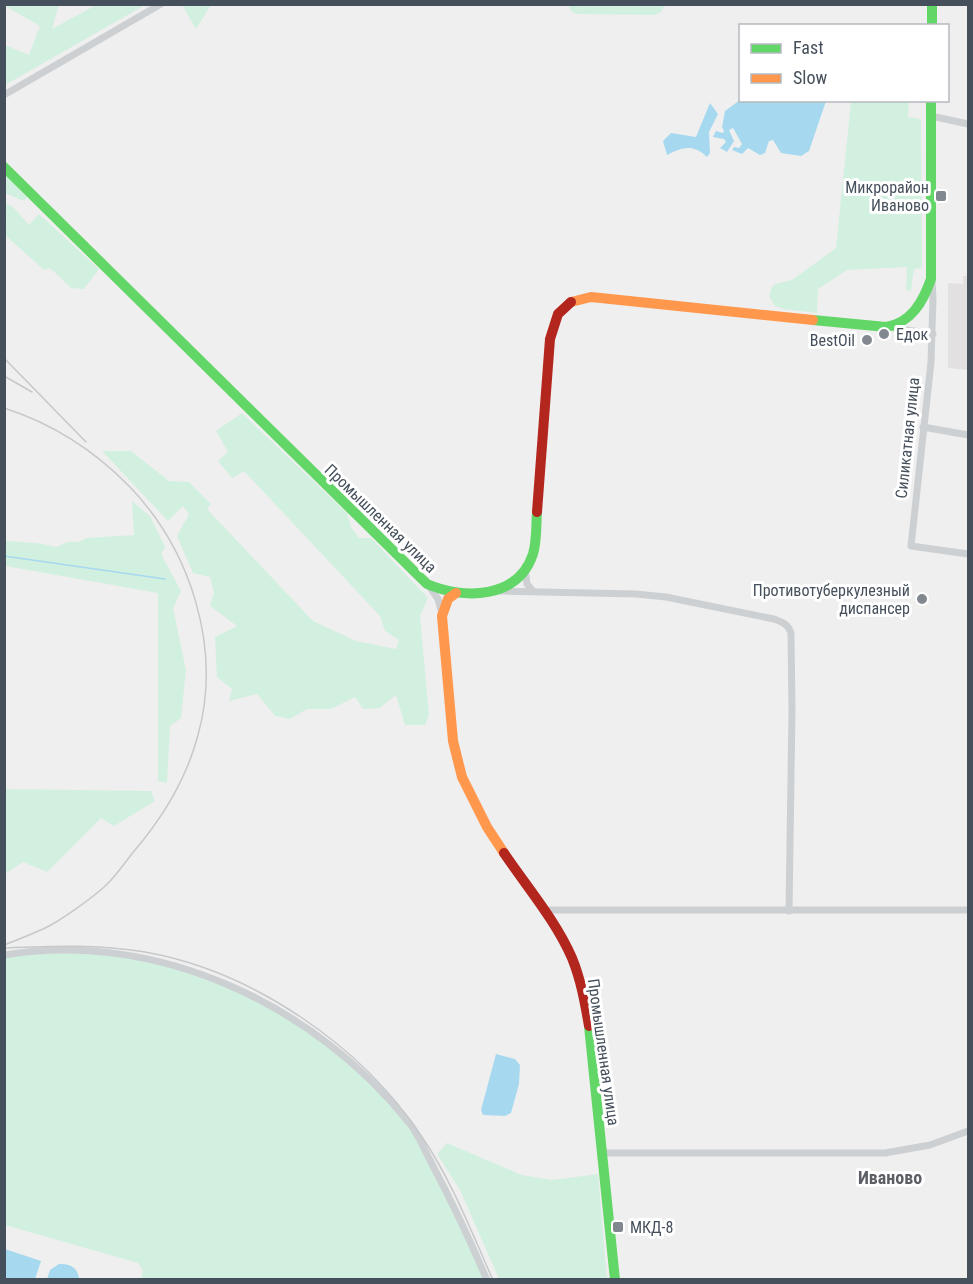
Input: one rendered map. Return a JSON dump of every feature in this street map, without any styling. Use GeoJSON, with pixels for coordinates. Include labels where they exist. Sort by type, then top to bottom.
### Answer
{"type":"FeatureCollection","features":[{"type":"Feature","properties":{"kind":"street"},"geometry":{"type":"LineString","coordinates":[[4,95],[161,4]]}},
{"type":"Feature","properties":{"kind":"street"},"geometry":{"type":"LineString","coordinates":[[932,4],[932,24]]}},
{"type":"Feature","properties":{"kind":"street"},"geometry":{"type":"LineString","coordinates":[[890,328],[912,315],[923,300],[931,279],[931,102]]}},
{"type":"Feature","properties":{"kind":"street"},"geometry":{"type":"LineString","coordinates":[[931,116],[969,124]]}},
{"type":"Feature","properties":{"kind":"street","name":"Промышленная улица"},"geometry":{"type":"LineString","coordinates":[[4,167],[428,584],[440,590],[456,593]]}},
{"type":"Feature","properties":{"kind":"street","name":"Силикатная улица"},"geometry":{"type":"LineString","coordinates":[[931,279],[933,334],[911,546],[969,554]]}},
{"type":"Feature","properties":{"kind":"street"},"geometry":{"type":"LineString","coordinates":[[499,591],[513,582],[526,568],[534,550],[550,339],[554,320],[559,310],[567,303],[577,298],[591,297],[933,334]]}},
{"type":"Feature","properties":{"kind":"street"},"geometry":{"type":"LineString","coordinates":[[923,428],[969,435]]}},
{"type":"Feature","properties":{"kind":"street"},"geometry":{"type":"LineString","coordinates":[[526,568],[527,584],[533,591]]}},
{"type":"Feature","properties":{"kind":"street"},"geometry":{"type":"LineString","coordinates":[[428,584],[438,599],[442,616]]}},
{"type":"Feature","properties":{"kind":"street"},"geometry":{"type":"LineString","coordinates":[[442,616],[448,599],[456,593],[533,591],[666,597],[774,619],[789,627],[792,710],[789,911]]}},
{"type":"Feature","properties":{"kind":"street","name":"Промышленная улица"},"geometry":{"type":"LineString","coordinates":[[442,616],[452,735],[462,777],[487,827],[565,944],[582,988],[589,1026],[615,1280]]}},
{"type":"Feature","properties":{"kind":"street"},"geometry":{"type":"LineString","coordinates":[[544,910],[969,910]]}},
{"type":"Feature","properties":{"kind":"street"},"geometry":{"type":"LineString","coordinates":[[4,955],[55,950],[119,954],[179,967],[254,996],[309,1029],[348,1059],[412,1126],[459,1215],[487,1280]]}},
{"type":"Feature","properties":{"kind":"street"},"geometry":{"type":"LineString","coordinates":[[602,1153],[885,1153],[930,1145],[969,1131]]}},
{"type":"Feature","properties":{"kind":"shaded area"},"geometry":{"type":"Polygon","coordinates":[[[963,276],[968,276],[968,370],[948,368],[948,283],[963,284],[963,276]]]}},
{"type":"Feature","properties":{"kind":"green space"},"geometry":{"type":"Polygon","coordinates":[[[5,4],[59,5],[52,29],[96,5],[145,5],[5,85],[5,45],[29,55],[40,26],[5,4]]]}},
{"type":"Feature","properties":{"kind":"green space"},"geometry":{"type":"Polygon","coordinates":[[[182,5],[211,5],[196,29],[182,5]]]}},
{"type":"Feature","properties":{"kind":"green space"},"geometry":{"type":"Polygon","coordinates":[[[568,5],[665,5],[661,12],[654,15],[577,14],[572,12],[568,5]]]}},
{"type":"Feature","properties":{"kind":"green space"},"geometry":{"type":"Polygon","coordinates":[[[851,102],[909,102],[908,117],[921,119],[922,268],[914,269],[911,291],[906,290],[907,267],[847,270],[818,289],[817,313],[775,306],[769,296],[775,284],[792,280],[836,248],[851,102]]]}},
{"type":"Feature","properties":{"kind":"green space"},"geometry":{"type":"Polygon","coordinates":[[[4,174],[27,197],[24,201],[5,193],[4,174]]]}},
{"type":"Feature","properties":{"kind":"green space"},"geometry":{"type":"Polygon","coordinates":[[[5,203],[13,207],[29,225],[39,214],[99,269],[84,289],[71,288],[50,268],[44,270],[5,235],[7,217],[5,216],[5,203]]]}},
{"type":"Feature","properties":{"kind":"green space"},"geometry":{"type":"Polygon","coordinates":[[[242,413],[347,513],[351,527],[359,538],[371,538],[428,598],[420,616],[429,715],[425,725],[405,725],[396,695],[380,708],[363,709],[355,697],[331,709],[307,709],[290,719],[275,716],[257,694],[229,701],[232,689],[217,677],[215,637],[237,626],[210,606],[214,593],[210,577],[193,573],[177,536],[189,514],[183,506],[168,521],[102,451],[131,451],[169,481],[189,482],[211,504],[207,509],[313,621],[356,641],[396,649],[399,640],[385,631],[380,616],[244,471],[232,478],[218,461],[228,452],[216,431],[242,413]]]}},
{"type":"Feature","properties":{"kind":"green space"},"geometry":{"type":"Polygon","coordinates":[[[132,501],[150,516],[165,547],[161,554],[181,591],[173,608],[186,670],[181,718],[170,726],[167,783],[158,781],[158,593],[5,566],[5,541],[57,547],[67,542],[78,542],[87,538],[134,535],[132,501]]]}},
{"type":"Feature","properties":{"kind":"green space"},"geometry":{"type":"Polygon","coordinates":[[[5,789],[151,791],[155,801],[114,826],[101,818],[47,872],[23,862],[5,874],[5,789]]]}},
{"type":"Feature","properties":{"kind":"green space"},"geometry":{"type":"Polygon","coordinates":[[[55,950],[119,954],[179,967],[254,996],[348,1059],[412,1126],[487,1279],[141,1279],[143,1271],[138,1263],[5,1225],[5,955],[55,950]]]}},
{"type":"Feature","properties":{"kind":"green space"},"geometry":{"type":"Polygon","coordinates":[[[447,1143],[522,1175],[552,1180],[598,1174],[607,1279],[499,1279],[460,1190],[437,1154],[447,1143]]]}},
{"type":"Feature","properties":{"kind":"water"},"geometry":{"type":"Polygon","coordinates":[[[739,101],[826,102],[809,151],[801,156],[781,153],[773,140],[769,141],[765,153],[760,155],[748,148],[742,154],[732,150],[734,147],[739,148],[742,144],[733,128],[729,130],[734,141],[727,152],[720,148],[726,142],[724,139],[713,137],[716,131],[723,133],[724,131],[722,127],[725,111],[739,101]]]}},
{"type":"Feature","properties":{"kind":"water"},"geometry":{"type":"Polygon","coordinates":[[[710,103],[718,114],[709,132],[710,153],[707,157],[697,150],[688,148],[667,155],[663,141],[671,133],[696,137],[710,103]]]}},
{"type":"Feature","properties":{"kind":"water"},"geometry":{"type":"Polygon","coordinates":[[[496,1054],[515,1059],[520,1065],[519,1084],[511,1113],[505,1116],[483,1115],[481,1110],[496,1054]]]}},
{"type":"Feature","properties":{"kind":"water"},"geometry":{"type":"Polygon","coordinates":[[[5,1249],[41,1261],[35,1279],[5,1279],[5,1249]]]}},
{"type":"Feature","properties":{"kind":"water"},"geometry":{"type":"Polygon","coordinates":[[[59,1264],[73,1267],[79,1279],[47,1279],[50,1270],[59,1264]]]}},
{"type":"Feature","properties":{"kind":"waterway"},"geometry":{"type":"LineString","coordinates":[[4,556],[165,579]]}},
{"type":"Feature","properties":{"kind":"railway"},"geometry":{"type":"LineString","coordinates":[[4,358],[86,442]]}},
{"type":"Feature","properties":{"kind":"railway"},"geometry":{"type":"LineString","coordinates":[[4,376],[32,392]]}},
{"type":"Feature","properties":{"kind":"railway"},"geometry":{"type":"LineString","coordinates":[[4,408],[56,430],[87,450],[130,487],[151,512],[170,541],[185,571],[196,602],[203,635],[206,669],[204,702],[193,751],[181,781],[155,824],[116,875],[97,893],[50,926],[4,945]]}},
{"type":"Feature","properties":{"kind":"railway"},"geometry":{"type":"LineString","coordinates":[[4,948],[57,946],[145,952],[185,962],[225,976],[301,1017],[369,1072],[422,1137],[452,1189],[493,1280]]}},
{"type":"Feature","properties":{"kind":"traffic: fast"},"geometry":{"type":"LineString","coordinates":[[932,4],[932,24]]}},
{"type":"Feature","properties":{"kind":"traffic: fast"},"geometry":{"type":"LineString","coordinates":[[813,320],[886,327],[895,325],[909,316],[924,296],[931,279],[931,102]]}},
{"type":"Feature","properties":{"kind":"traffic: fast"},"geometry":{"type":"LineString","coordinates":[[4,167],[427,584],[457,592],[473,593],[488,592],[515,580],[526,569],[533,554],[537,512]]}},
{"type":"Feature","properties":{"kind":"traffic: fast"},"geometry":{"type":"LineString","coordinates":[[589,1026],[615,1280]]}},
{"type":"Feature","properties":{"kind":"traffic: slow"},"geometry":{"type":"LineString","coordinates":[[571,302],[591,297],[813,320]]}},
{"type":"Feature","properties":{"kind":"traffic: slow"},"geometry":{"type":"LineString","coordinates":[[456,593],[448,599],[442,616],[453,741],[462,777],[487,827],[504,853]]}},
{"type":"Feature","properties":{"kind":"traffic: jam"},"geometry":{"type":"LineString","coordinates":[[537,512],[550,339],[558,314],[571,302]]}},
{"type":"Feature","properties":{"kind":"traffic: jam"},"geometry":{"type":"LineString","coordinates":[[504,853],[550,917],[572,958],[589,1026]]}},
{"type":"Feature","properties":{"kind":"place","name":"Микрорайон Иваново"},"geometry":{"type":"Point","coordinates":[941,196]}},
{"type":"Feature","properties":{"kind":"place","name":"Едок"},"geometry":{"type":"Point","coordinates":[884,334]}},
{"type":"Feature","properties":{"kind":"place","name":"BestOil"},"geometry":{"type":"Point","coordinates":[867,340]}},
{"type":"Feature","properties":{"kind":"place","name":"Противотуберкулезный диспансер"},"geometry":{"type":"Point","coordinates":[922,599]}},
{"type":"Feature","properties":{"kind":"place","name":"МКД-8"},"geometry":{"type":"Point","coordinates":[618,1227]}},
{"type":"Feature","properties":{"kind":"district","name":"Иваново"},"geometry":{"type":"Point","coordinates":[890,1178]}}]}
